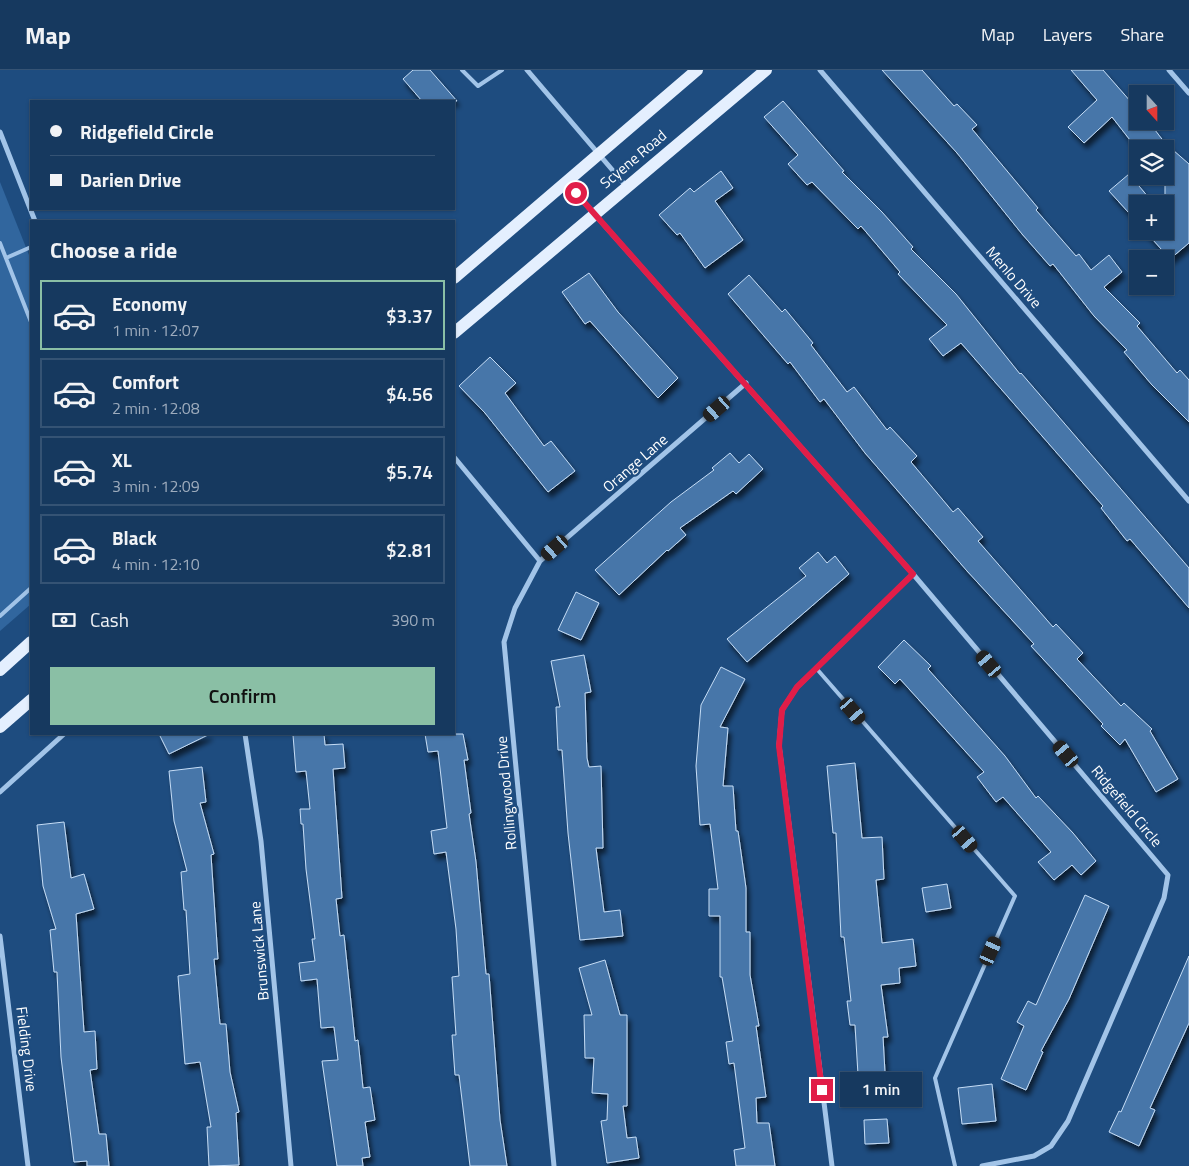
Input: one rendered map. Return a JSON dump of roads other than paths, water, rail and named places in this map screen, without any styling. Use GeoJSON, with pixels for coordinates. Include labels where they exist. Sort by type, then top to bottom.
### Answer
{"type":"FeatureCollection","features":[{"type":"Feature","properties":{"kind":"main road","name":"Scyene Road"},"geometry":{"type":"LineString","coordinates":[[455,277],[697,70]]}},
{"type":"Feature","properties":{"kind":"main road","name":"Scyene Road"},"geometry":{"type":"LineString","coordinates":[[455,332],[626,186],[766,70]]}},
{"type":"Feature","properties":{"kind":"main road"},"geometry":{"type":"LineString","coordinates":[[0,670],[30,643]]}},
{"type":"Feature","properties":{"kind":"main road"},"geometry":{"type":"LineString","coordinates":[[0,727],[30,701]]}},
{"type":"Feature","properties":{"kind":"street"},"geometry":{"type":"LineString","coordinates":[[527,70],[626,186]]}},
{"type":"Feature","properties":{"kind":"street","name":"Menlo Drive"},"geometry":{"type":"LineString","coordinates":[[820,70],[1189,501]]}},
{"type":"Feature","properties":{"kind":"street"},"geometry":{"type":"LineString","coordinates":[[1168,70],[1189,93]]}},
{"type":"Feature","properties":{"kind":"street"},"geometry":{"type":"LineString","coordinates":[[0,132],[30,208]]}},
{"type":"Feature","properties":{"kind":"street","name":"Ridgefield Circle"},"geometry":{"type":"LineString","coordinates":[[567,183],[913,574],[1168,875],[1164,898],[1068,1121],[1051,1146],[1034,1156],[982,1166]]}},
{"type":"Feature","properties":{"kind":"street","name":"Orange Lane"},"geometry":{"type":"LineString","coordinates":[[540,561],[746,384]]}},
{"type":"Feature","properties":{"kind":"street"},"geometry":{"type":"LineString","coordinates":[[455,457],[540,561]]}},
{"type":"Feature","properties":{"kind":"street","name":"Rollingwood Drive"},"geometry":{"type":"LineString","coordinates":[[540,561],[515,608],[504,642],[554,1166]]}},
{"type":"Feature","properties":{"kind":"street"},"geometry":{"type":"LineString","coordinates":[[832,1166],[779,746],[782,710],[797,687],[913,574]]}},
{"type":"Feature","properties":{"kind":"street"},"geometry":{"type":"LineString","coordinates":[[0,792],[63,735]]}},
{"type":"Feature","properties":{"kind":"street","name":"Brunswick Lane"},"geometry":{"type":"LineString","coordinates":[[245,735],[261,841],[291,1166]]}},
{"type":"Feature","properties":{"kind":"street","name":"Fielding Drive"},"geometry":{"type":"LineString","coordinates":[[0,936],[28,1166]]}},
{"type":"Feature","properties":{"kind":"lane"},"geometry":{"type":"LineString","coordinates":[[462,70],[478,86],[502,70]]}},
{"type":"Feature","properties":{"kind":"lane"},"geometry":{"type":"LineString","coordinates":[[0,243],[30,319]]}},
{"type":"Feature","properties":{"kind":"lane"},"geometry":{"type":"LineString","coordinates":[[6,258],[30,248]]}},
{"type":"Feature","properties":{"kind":"lane"},"geometry":{"type":"LineString","coordinates":[[0,616],[30,589]]}},
{"type":"Feature","properties":{"kind":"lane"},"geometry":{"type":"LineString","coordinates":[[816,668],[1015,896],[934,1078],[955,1166]]}}]}
